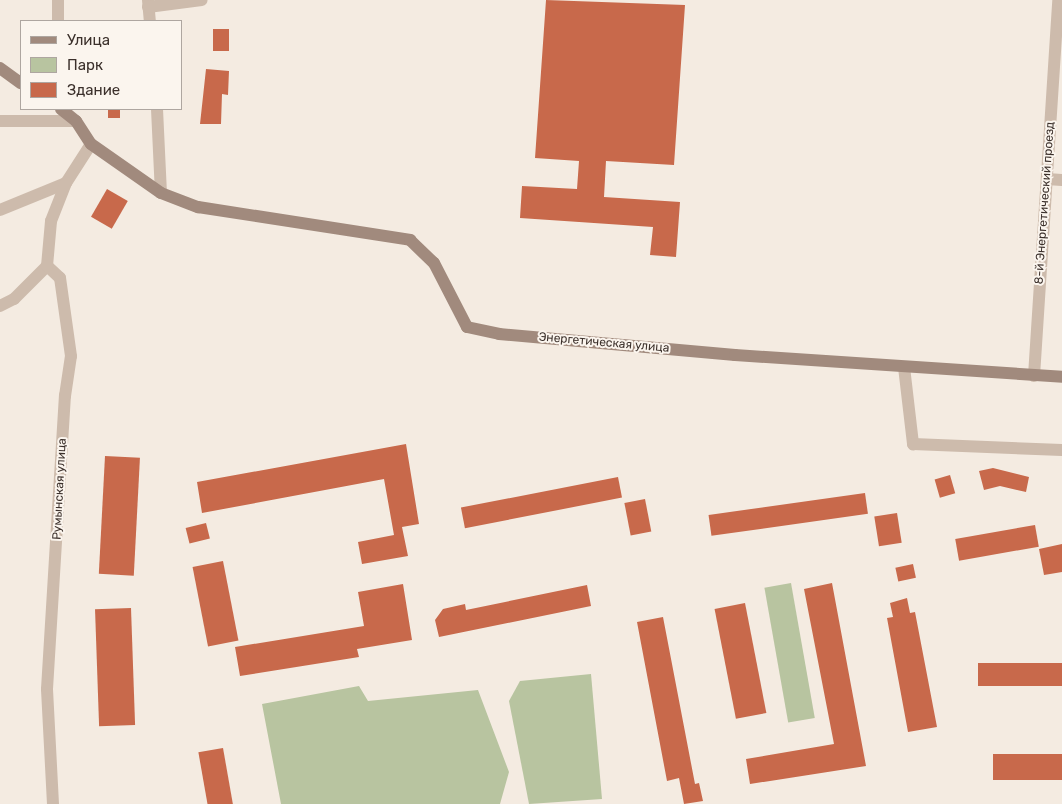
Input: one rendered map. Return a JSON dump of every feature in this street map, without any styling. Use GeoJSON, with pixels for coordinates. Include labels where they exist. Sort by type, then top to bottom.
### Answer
{"type":"FeatureCollection","features":[{"type":"Feature","properties":{"kind":"street"},"geometry":{"type":"LineString","coordinates":[[58,0],[58,20]]}},
{"type":"Feature","properties":{"kind":"street"},"geometry":{"type":"LineString","coordinates":[[150,20],[148,4],[202,0]]}},
{"type":"Feature","properties":{"kind":"street","name":"8-й Энергетический проезд"},"geometry":{"type":"LineString","coordinates":[[1034,376],[1047,179],[1057,87],[1059,7]]}},
{"type":"Feature","properties":{"kind":"street"},"geometry":{"type":"LineString","coordinates":[[0,68],[20,82]]}},
{"type":"Feature","properties":{"kind":"street"},"geometry":{"type":"LineString","coordinates":[[62,110],[76,121],[91,144],[161,193]]}},
{"type":"Feature","properties":{"kind":"street"},"geometry":{"type":"LineString","coordinates":[[157,110],[161,193]]}},
{"type":"Feature","properties":{"kind":"street"},"geometry":{"type":"LineString","coordinates":[[0,121],[76,121]]}},
{"type":"Feature","properties":{"kind":"street"},"geometry":{"type":"LineString","coordinates":[[0,306],[14,299],[47,266],[51,222],[66,183],[91,144]]}},
{"type":"Feature","properties":{"kind":"street"},"geometry":{"type":"LineString","coordinates":[[1047,179],[1062,180]]}},
{"type":"Feature","properties":{"kind":"street"},"geometry":{"type":"LineString","coordinates":[[0,210],[66,183]]}},
{"type":"Feature","properties":{"kind":"street","name":"Энергетическая улица"},"geometry":{"type":"LineString","coordinates":[[161,193],[198,207],[410,240],[434,263],[466,327],[499,334],[706,353],[1062,377]]}},
{"type":"Feature","properties":{"kind":"street","name":"Румынская улица"},"geometry":{"type":"LineString","coordinates":[[47,266],[60,278],[71,356],[64,405],[47,689],[53,804]]}},
{"type":"Feature","properties":{"kind":"street"},"geometry":{"type":"LineString","coordinates":[[904,367],[913,444],[1062,450]]}},
{"type":"Feature","properties":{"kind":"green space"},"geometry":{"type":"Polygon","coordinates":[[[791,583],[815,718],[788,723],[764,588],[791,583]]]}},
{"type":"Feature","properties":{"kind":"green space"},"geometry":{"type":"Polygon","coordinates":[[[591,674],[602,799],[529,804],[509,701],[520,681],[591,674]]]}},
{"type":"Feature","properties":{"kind":"green space"},"geometry":{"type":"Polygon","coordinates":[[[359,686],[368,701],[478,690],[509,772],[500,804],[281,804],[262,704],[359,686]]]}},
{"type":"Feature","properties":{"kind":"building"},"geometry":{"type":"Polygon","coordinates":[[[546,0],[685,5],[674,165],[606,161],[604,197],[680,202],[676,257],[650,255],[653,227],[520,218],[522,186],[577,189],[579,161],[535,158],[546,0]]]}},
{"type":"Feature","properties":{"kind":"building"},"geometry":{"type":"Polygon","coordinates":[[[213,29],[229,29],[229,51],[213,51],[213,29]]]}},
{"type":"Feature","properties":{"kind":"building"},"geometry":{"type":"Polygon","coordinates":[[[206,69],[229,71],[228,95],[222,94],[221,124],[200,124],[206,69]]]}},
{"type":"Feature","properties":{"kind":"building"},"geometry":{"type":"Polygon","coordinates":[[[108,110],[120,110],[120,118],[108,118],[108,110]]]}},
{"type":"Feature","properties":{"kind":"building"},"geometry":{"type":"Polygon","coordinates":[[[107,189],[128,201],[112,229],[91,217],[107,189]]]}},
{"type":"Feature","properties":{"kind":"building"},"geometry":{"type":"Polygon","coordinates":[[[406,444],[419,524],[402,527],[408,556],[362,564],[358,542],[394,535],[384,479],[202,513],[197,482],[406,444]]]}},
{"type":"Feature","properties":{"kind":"building"},"geometry":{"type":"Polygon","coordinates":[[[105,456],[140,458],[134,576],[99,574],[105,456]]]}},
{"type":"Feature","properties":{"kind":"building"},"geometry":{"type":"Polygon","coordinates":[[[993,468],[1029,477],[1026,492],[1000,486],[984,490],[979,471],[993,468]]]}},
{"type":"Feature","properties":{"kind":"building"},"geometry":{"type":"Polygon","coordinates":[[[950,475],[955,493],[940,498],[935,479],[950,475]]]}},
{"type":"Feature","properties":{"kind":"building"},"geometry":{"type":"Polygon","coordinates":[[[618,477],[622,498],[465,528],[461,508],[618,477]]]}},
{"type":"Feature","properties":{"kind":"building"},"geometry":{"type":"Polygon","coordinates":[[[865,493],[868,514],[711,536],[709,515],[865,493]]]}},
{"type":"Feature","properties":{"kind":"building"},"geometry":{"type":"Polygon","coordinates":[[[645,499],[651,531],[631,535],[624,503],[645,499]]]}},
{"type":"Feature","properties":{"kind":"building"},"geometry":{"type":"Polygon","coordinates":[[[897,513],[902,543],[879,546],[874,517],[897,513]]]}},
{"type":"Feature","properties":{"kind":"building"},"geometry":{"type":"Polygon","coordinates":[[[206,523],[210,539],[189,544],[186,528],[206,523]]]}},
{"type":"Feature","properties":{"kind":"building"},"geometry":{"type":"Polygon","coordinates":[[[1035,525],[1039,547],[959,561],[955,539],[1035,525]]]}},
{"type":"Feature","properties":{"kind":"building"},"geometry":{"type":"Polygon","coordinates":[[[1062,544],[1062,572],[1044,575],[1039,549],[1062,544]]]}},
{"type":"Feature","properties":{"kind":"building"},"geometry":{"type":"Polygon","coordinates":[[[223,561],[238,641],[208,646],[193,567],[223,561]]]}},
{"type":"Feature","properties":{"kind":"building"},"geometry":{"type":"Polygon","coordinates":[[[913,564],[916,578],[898,581],[895,568],[913,564]]]}},
{"type":"Feature","properties":{"kind":"building"},"geometry":{"type":"Polygon","coordinates":[[[832,583],[866,766],[750,784],[746,759],[834,744],[804,589],[832,583]]]}},
{"type":"Feature","properties":{"kind":"building"},"geometry":{"type":"Polygon","coordinates":[[[403,584],[412,640],[357,649],[359,657],[240,676],[235,647],[364,626],[358,592],[403,584]]]}},
{"type":"Feature","properties":{"kind":"building"},"geometry":{"type":"Polygon","coordinates":[[[587,585],[591,606],[439,637],[435,620],[443,609],[465,604],[466,610],[587,585]]]}},
{"type":"Feature","properties":{"kind":"building"},"geometry":{"type":"Polygon","coordinates":[[[907,598],[910,613],[915,612],[937,727],[908,732],[887,618],[893,617],[890,603],[907,598]]]}},
{"type":"Feature","properties":{"kind":"building"},"geometry":{"type":"Polygon","coordinates":[[[745,603],[766,713],[736,719],[715,609],[745,603]]]}},
{"type":"Feature","properties":{"kind":"building"},"geometry":{"type":"Polygon","coordinates":[[[131,608],[135,725],[99,726],[95,609],[131,608]]]}},
{"type":"Feature","properties":{"kind":"building"},"geometry":{"type":"Polygon","coordinates":[[[663,617],[695,784],[699,783],[703,801],[684,804],[679,778],[667,781],[637,622],[663,617]]]}},
{"type":"Feature","properties":{"kind":"building"},"geometry":{"type":"Polygon","coordinates":[[[978,663],[1062,663],[1062,686],[978,686],[978,663]]]}},
{"type":"Feature","properties":{"kind":"building"},"geometry":{"type":"Polygon","coordinates":[[[223,748],[233,804],[207,804],[198,752],[223,748]]]}},
{"type":"Feature","properties":{"kind":"building"},"geometry":{"type":"Polygon","coordinates":[[[993,754],[1062,754],[1062,780],[993,780],[993,754]]]}}]}
